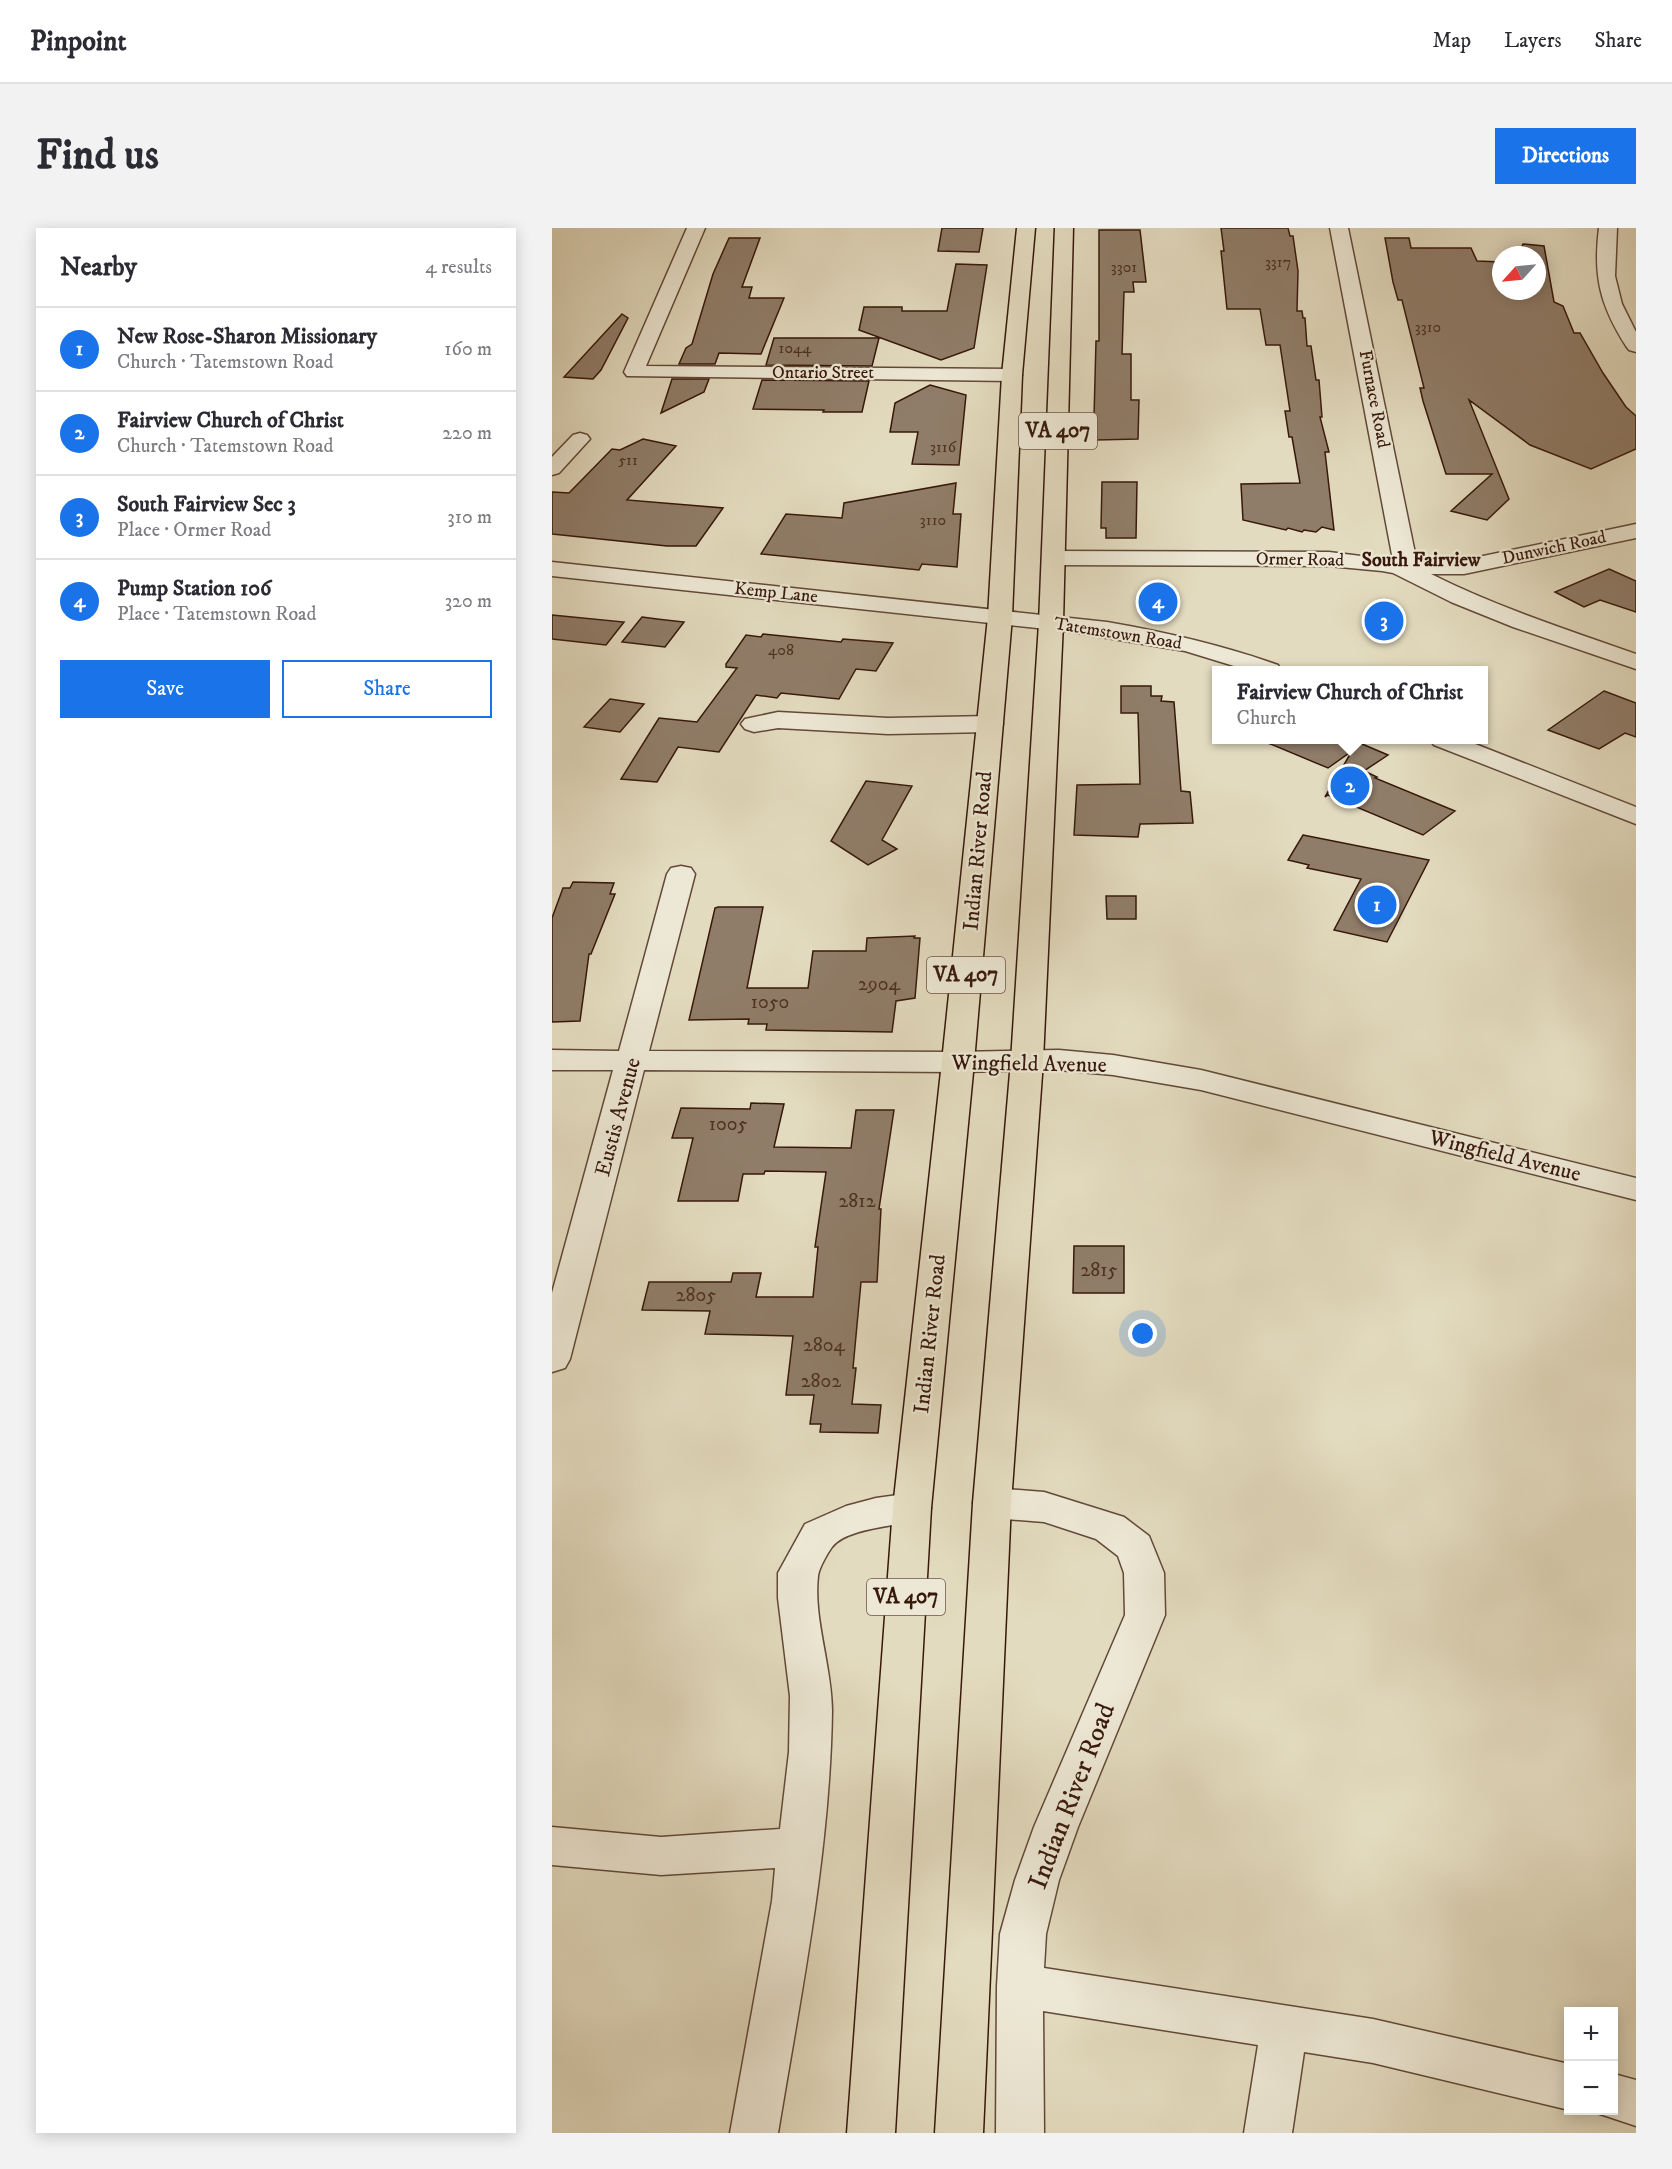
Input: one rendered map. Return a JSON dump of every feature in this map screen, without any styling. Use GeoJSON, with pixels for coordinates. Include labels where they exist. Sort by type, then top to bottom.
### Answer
{"type":"FeatureCollection","features":[{"type":"Feature","properties":{"kind":"main road","name":"Indian River Road"},"geometry":{"type":"LineString","coordinates":[[871,2133],[912,1508],[958,1062],[1000,617],[1012,375],[1026,228]]}},
{"type":"Feature","properties":{"kind":"main road","name":"VA 407"},"geometry":{"type":"LineString","coordinates":[[959,2133],[992,1503],[1027,1061],[1051,623],[1064,228]]}},
{"type":"Feature","properties":{"kind":"street","name":"Ontario Street"},"geometry":{"type":"LineString","coordinates":[[696,228],[634,372],[1012,375]]}},
{"type":"Feature","properties":{"kind":"street","name":"Furnace Road"},"geometry":{"type":"LineString","coordinates":[[1339,228],[1405,558],[1400,568]]}},
{"type":"Feature","properties":{"kind":"street"},"geometry":{"type":"LineString","coordinates":[[1608,228],[1604,258],[1607,286],[1612,303],[1636,346]]}},
{"type":"Feature","properties":{"kind":"street"},"geometry":{"type":"LineString","coordinates":[[552,469],[580,439]]}},
{"type":"Feature","properties":{"kind":"street","name":"Dunwich Road"},"geometry":{"type":"LineString","coordinates":[[1400,568],[1464,567],[1636,531]]}},
{"type":"Feature","properties":{"kind":"street","name":"Ormer Road"},"geometry":{"type":"LineString","coordinates":[[1053,558],[1329,559],[1400,568],[1459,597],[1521,622],[1636,662]]}},
{"type":"Feature","properties":{"kind":"street","name":"Kemp Lane"},"geometry":{"type":"LineString","coordinates":[[552,569],[1000,617]]}},
{"type":"Feature","properties":{"kind":"street","name":"Tatemstown Road"},"geometry":{"type":"LineString","coordinates":[[1000,617],[1160,639],[1228,656],[1257,666]]}},
{"type":"Feature","properties":{"kind":"street"},"geometry":{"type":"LineString","coordinates":[[754,724],[778,720],[809,720],[888,726],[990,724]]}},
{"type":"Feature","properties":{"kind":"street"},"geometry":{"type":"LineString","coordinates":[[1453,744],[1636,816]]}},
{"type":"Feature","properties":{"kind":"street","name":"Eustis Avenue"},"geometry":{"type":"LineString","coordinates":[[552,1359],[681,874]]}},
{"type":"Feature","properties":{"kind":"street","name":"Wingfield Avenue"},"geometry":{"type":"LineString","coordinates":[[552,1060],[958,1062],[1059,1060],[1159,1071],[1636,1189]]}},
{"type":"Feature","properties":{"kind":"street","name":"Indian River Road"},"geometry":{"type":"LineString","coordinates":[[992,1503],[1044,1507],[1110,1528],[1135,1547],[1144,1573],[1145,1615],[1056,1827],[1037,1880],[1023,1934],[1020,1986],[1020,2133]]}},
{"type":"Feature","properties":{"kind":"street"},"geometry":{"type":"LineString","coordinates":[[754,2133],[794,1901],[810,1752],[811,1696],[798,1598],[798,1573],[819,1535],[846,1521],[876,1513],[912,1508]]}},
{"type":"Feature","properties":{"kind":"street"},"geometry":{"type":"LineString","coordinates":[[552,1846],[661,1856],[799,1847]]}},
{"type":"Feature","properties":{"kind":"street"},"geometry":{"type":"LineString","coordinates":[[1020,1986],[1373,2041],[1564,2086]]}},
{"type":"Feature","properties":{"kind":"street"},"geometry":{"type":"LineString","coordinates":[[1268,2133],[1284,2027]]}},
{"type":"Feature","properties":{"kind":"street"},"geometry":{"type":"LineString","coordinates":[[1618,2098],[1636,2103]]}},
{"type":"Feature","properties":{"kind":"building"},"geometry":{"type":"Polygon","coordinates":[[[942,228],[983,228],[979,252],[938,251],[942,228]]]}},
{"type":"Feature","properties":{"kind":"building"},"geometry":{"type":"Polygon","coordinates":[[[1221,228],[1288,228],[1290,236],[1293,236],[1298,271],[1297,311],[1302,311],[1303,318],[1305,318],[1307,346],[1311,346],[1316,380],[1319,380],[1322,417],[1320,417],[1329,452],[1325,452],[1334,530],[1322,527],[1316,532],[1304,530],[1302,532],[1243,520],[1241,484],[1300,483],[1285,411],[1290,411],[1280,345],[1266,345],[1260,309],[1227,309],[1221,228]]]}},
{"type":"Feature","properties":{"kind":"building"},"geometry":{"type":"Polygon","coordinates":[[[1099,230],[1140,230],[1146,282],[1133,282],[1134,292],[1124,292],[1122,354],[1131,354],[1131,400],[1139,400],[1138,439],[1096,440],[1094,417],[1096,341],[1099,341],[1099,230]]]}},
{"type":"Feature","properties":{"kind":"building"},"geometry":{"type":"Polygon","coordinates":[[[729,238],[760,238],[742,287],[752,287],[749,298],[784,298],[761,354],[719,353],[715,364],[679,364],[686,348],[692,344],[713,274],[729,238]]]}},
{"type":"Feature","properties":{"kind":"building"},"geometry":{"type":"Polygon","coordinates":[[[1385,238],[1409,238],[1411,248],[1471,248],[1477,261],[1492,262],[1492,300],[1546,300],[1546,257],[1554,302],[1563,306],[1574,333],[1580,333],[1603,373],[1626,407],[1636,416],[1636,449],[1591,469],[1530,445],[1469,400],[1509,499],[1487,520],[1451,511],[1492,474],[1446,474],[1423,401],[1420,388],[1424,388],[1402,300],[1398,300],[1385,238]]]}},
{"type":"Feature","properties":{"kind":"building"},"geometry":{"type":"Polygon","coordinates":[[[956,264],[987,265],[974,348],[941,360],[859,330],[864,307],[902,307],[902,311],[947,311],[956,264]]]}},
{"type":"Feature","properties":{"kind":"building"},"geometry":{"type":"Polygon","coordinates":[[[622,314],[628,318],[601,370],[593,379],[564,377],[622,314]]]}},
{"type":"Feature","properties":{"kind":"building"},"geometry":{"type":"Polygon","coordinates":[[[774,338],[879,338],[872,366],[766,365],[774,338]]]}},
{"type":"Feature","properties":{"kind":"building"},"geometry":{"type":"Polygon","coordinates":[[[672,379],[709,379],[704,392],[661,413],[672,379]]]}},
{"type":"Feature","properties":{"kind":"building"},"geometry":{"type":"Polygon","coordinates":[[[762,380],[869,381],[862,412],[823,412],[824,410],[753,409],[762,380]]]}},
{"type":"Feature","properties":{"kind":"building"},"geometry":{"type":"Polygon","coordinates":[[[930,385],[966,395],[959,465],[912,464],[918,432],[890,432],[895,403],[930,385]]]}},
{"type":"Feature","properties":{"kind":"building"},"geometry":{"type":"Polygon","coordinates":[[[643,439],[676,446],[627,500],[723,508],[696,546],[667,546],[552,534],[552,492],[569,493],[612,449],[620,450],[643,439]]]}},
{"type":"Feature","properties":{"kind":"building"},"geometry":{"type":"Polygon","coordinates":[[[1102,482],[1137,482],[1136,538],[1106,538],[1106,528],[1101,528],[1102,482]]]}},
{"type":"Feature","properties":{"kind":"building"},"geometry":{"type":"Polygon","coordinates":[[[956,483],[953,514],[961,514],[957,567],[922,564],[919,570],[761,554],[786,514],[842,518],[844,503],[956,483]]]}},
{"type":"Feature","properties":{"kind":"building"},"geometry":{"type":"Polygon","coordinates":[[[1609,569],[1636,581],[1636,612],[1600,600],[1584,607],[1555,592],[1609,569]]]}},
{"type":"Feature","properties":{"kind":"building"},"geometry":{"type":"Polygon","coordinates":[[[552,615],[624,622],[606,645],[552,639],[552,615]]]}},
{"type":"Feature","properties":{"kind":"building"},"geometry":{"type":"Polygon","coordinates":[[[642,617],[684,622],[665,647],[622,642],[642,617]]]}},
{"type":"Feature","properties":{"kind":"building"},"geometry":{"type":"Polygon","coordinates":[[[763,634],[841,642],[843,639],[893,643],[876,671],[856,669],[839,699],[781,693],[777,698],[756,695],[719,752],[678,747],[657,782],[621,779],[659,718],[697,722],[737,668],[726,667],[726,664],[746,635],[761,637],[763,634]]]}},
{"type":"Feature","properties":{"kind":"building"},"geometry":{"type":"Polygon","coordinates":[[[1121,686],[1151,686],[1151,696],[1162,696],[1161,701],[1174,702],[1181,791],[1190,792],[1193,823],[1140,824],[1138,837],[1074,835],[1077,785],[1140,784],[1138,713],[1121,713],[1121,686]]]}},
{"type":"Feature","properties":{"kind":"building"},"geometry":{"type":"Polygon","coordinates":[[[1604,691],[1636,703],[1636,737],[1625,733],[1599,749],[1548,730],[1604,691]]]}},
{"type":"Feature","properties":{"kind":"building"},"geometry":{"type":"Polygon","coordinates":[[[610,699],[644,704],[620,732],[584,727],[610,699]]]}},
{"type":"Feature","properties":{"kind":"building"},"geometry":{"type":"Polygon","coordinates":[[[1271,744],[1362,744],[1388,755],[1364,771],[1377,777],[1375,778],[1455,811],[1423,835],[1328,795],[1325,797],[1352,751],[1328,768],[1271,744]]]}},
{"type":"Feature","properties":{"kind":"building"},"geometry":{"type":"Polygon","coordinates":[[[866,781],[912,786],[882,840],[897,849],[868,865],[831,841],[866,781]]]}},
{"type":"Feature","properties":{"kind":"building"},"geometry":{"type":"Polygon","coordinates":[[[1303,835],[1429,860],[1387,942],[1334,930],[1361,879],[1307,868],[1309,865],[1288,860],[1303,835]]]}},
{"type":"Feature","properties":{"kind":"building"},"geometry":{"type":"Polygon","coordinates":[[[573,882],[614,883],[610,894],[615,894],[591,954],[589,954],[580,1021],[552,1022],[552,918],[563,888],[570,888],[573,882]]]}},
{"type":"Feature","properties":{"kind":"building"},"geometry":{"type":"Polygon","coordinates":[[[1106,896],[1136,896],[1136,919],[1107,919],[1106,896]]]}},
{"type":"Feature","properties":{"kind":"building"},"geometry":{"type":"Polygon","coordinates":[[[763,907],[747,988],[808,988],[813,951],[866,951],[867,938],[915,936],[914,938],[920,938],[915,998],[896,1001],[892,1032],[766,1030],[767,1024],[748,1024],[749,1019],[689,1020],[715,908],[763,907]]]}},
{"type":"Feature","properties":{"kind":"building"},"geometry":{"type":"Polygon","coordinates":[[[751,1103],[784,1104],[774,1147],[851,1148],[856,1110],[894,1110],[879,1209],[881,1209],[877,1282],[861,1282],[853,1368],[856,1368],[852,1404],[881,1405],[878,1433],[820,1432],[821,1424],[810,1424],[814,1395],[786,1395],[793,1336],[705,1334],[710,1311],[642,1310],[649,1282],[731,1282],[733,1273],[761,1273],[756,1297],[813,1297],[818,1247],[815,1247],[826,1172],[765,1171],[764,1174],[743,1174],[738,1201],[678,1201],[693,1138],[672,1138],[681,1108],[750,1109],[751,1103]]]}},
{"type":"Feature","properties":{"kind":"building"},"geometry":{"type":"Polygon","coordinates":[[[1074,1246],[1124,1246],[1124,1293],[1073,1293],[1074,1246]]]}},
{"type":"Feature","properties":{"kind":"place","name":"Pump Station 106"},"geometry":{"type":"Point","coordinates":[1158,602]}},
{"type":"Feature","properties":{"kind":"place","name":"South Fairview Sec 3"},"geometry":{"type":"Point","coordinates":[1384,621]}},
{"type":"Feature","properties":{"kind":"place","name":"Fairview Church of Christ"},"geometry":{"type":"Point","coordinates":[1350,786]}},
{"type":"Feature","properties":{"kind":"place","name":"New Rose-Sharon Missionary"},"geometry":{"type":"Point","coordinates":[1377,905]}},
{"type":"Feature","properties":{"kind":"district","name":"South Fairview"},"geometry":{"type":"Point","coordinates":[1421,560]}}]}
